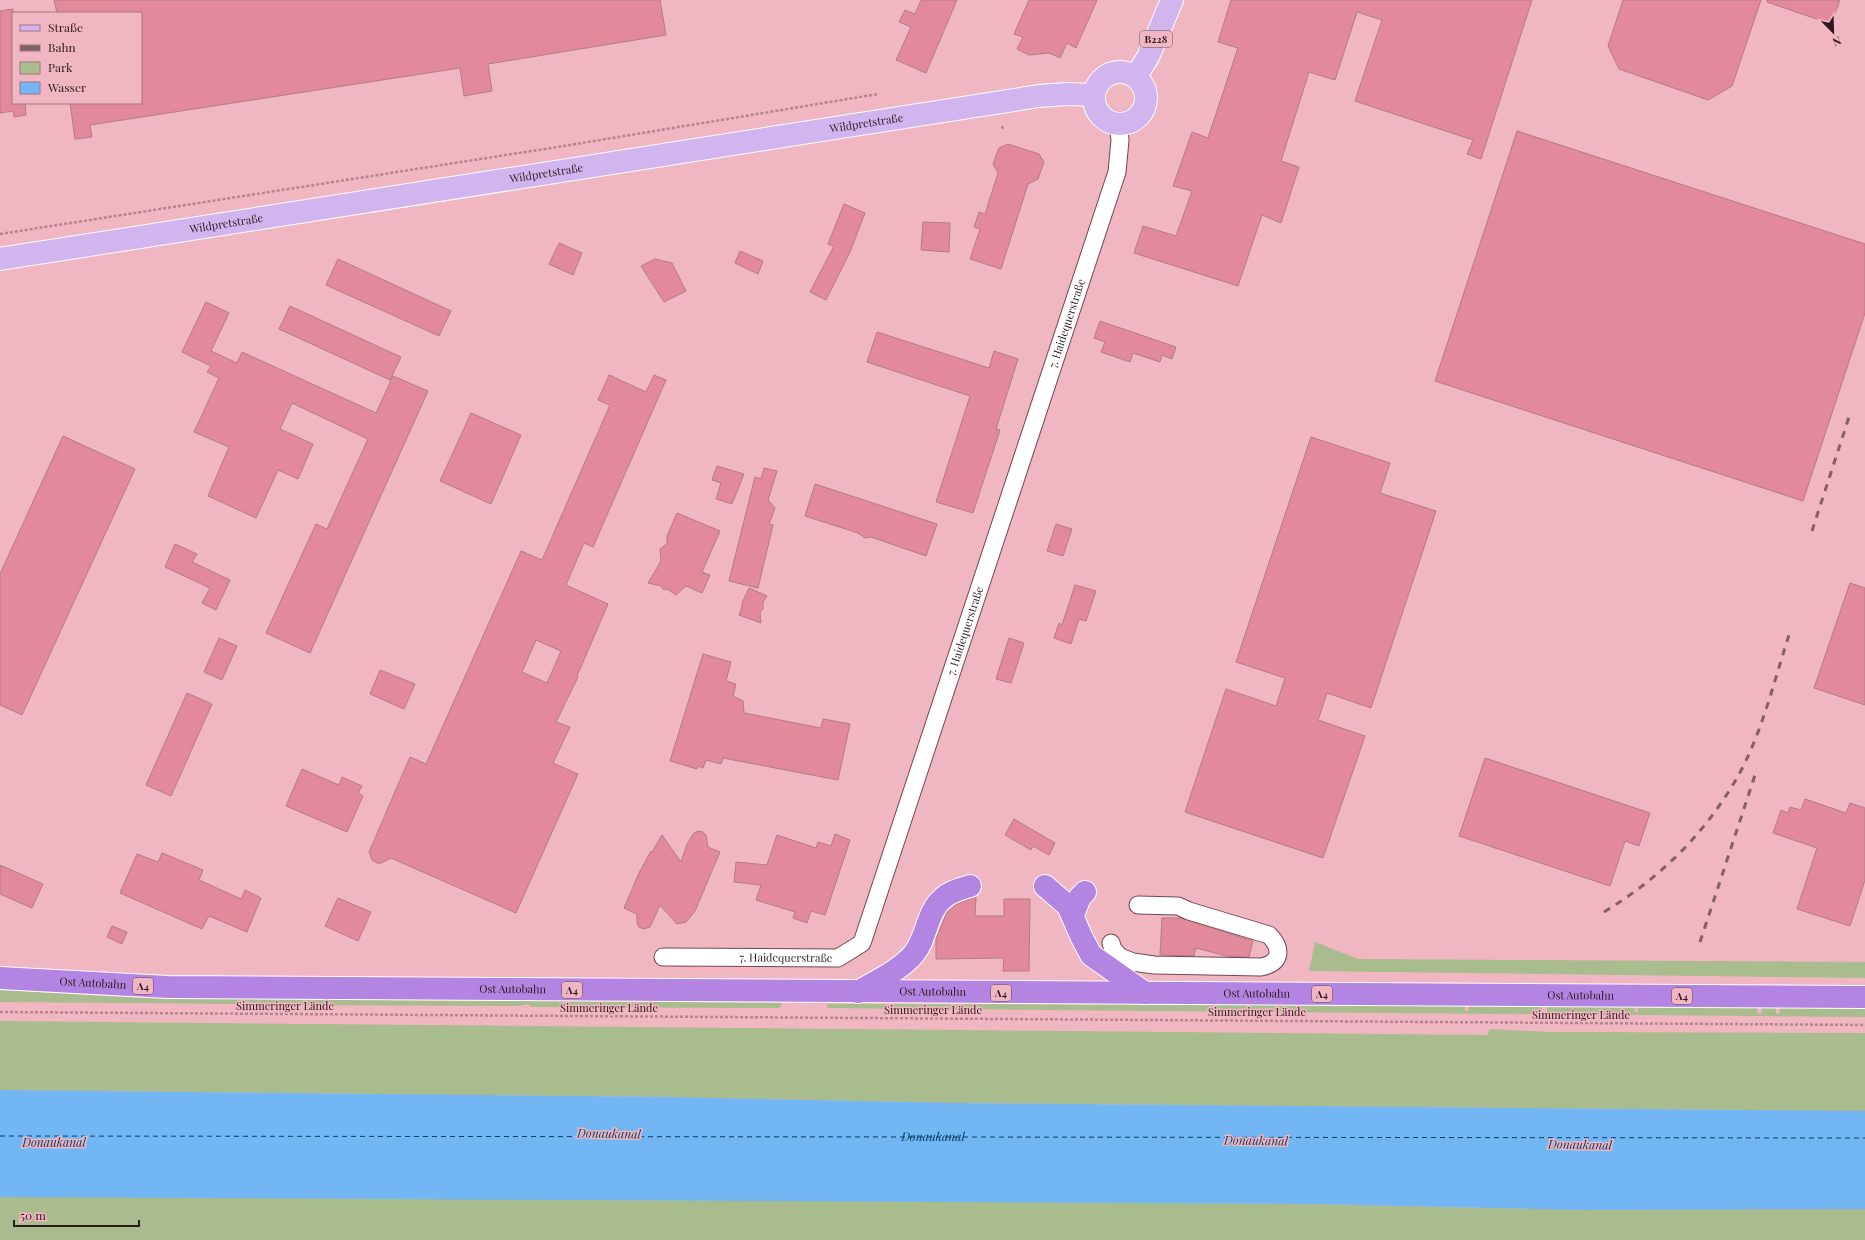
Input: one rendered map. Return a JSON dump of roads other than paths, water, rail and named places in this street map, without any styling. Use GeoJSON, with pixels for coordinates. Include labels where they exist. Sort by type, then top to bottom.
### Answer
{"type":"FeatureCollection","features":[{"type":"Feature","properties":{"kind":"highway"},"geometry":{"type":"LineString","coordinates":[[858,992],[900,966],[913,955],[922,940],[934,910],[942,899],[955,890],[970,886]]}},
{"type":"Feature","properties":{"kind":"highway"},"geometry":{"type":"LineString","coordinates":[[1045,886],[1068,906],[1091,955],[1145,993]]}},
{"type":"Feature","properties":{"kind":"highway"},"geometry":{"type":"LineString","coordinates":[[1073,915],[1080,897],[1085,892]]}},
{"type":"Feature","properties":{"kind":"highway","name":"Ost Autobahn"},"geometry":{"type":"LineString","coordinates":[[0,978],[168,987],[1865,997]]}},
{"type":"Feature","properties":{"kind":"main road","name":"B228"},"geometry":{"type":"LineString","coordinates":[[1136,76],[1151,51],[1172,0]]}},
{"type":"Feature","properties":{"kind":"main road"},"geometry":{"type":"LineString","coordinates":[[1121,71],[1136,76],[1144,85],[1147,96],[1146,104],[1142,113],[1136,120],[1127,123],[1118,124],[1104,119],[1098,113],[1094,104],[1096,86],[1104,77],[1112,72],[1121,71]]}},
{"type":"Feature","properties":{"kind":"main road","name":"Wildpretstraße"},"geometry":{"type":"LineString","coordinates":[[0,259],[1039,96],[1067,94],[1094,95]]}},
{"type":"Feature","properties":{"kind":"street","name":"7. Haidequerstraße"},"geometry":{"type":"LineString","coordinates":[[663,957],[838,958],[862,943],[1117,172],[1120,146],[1118,124]]}},
{"type":"Feature","properties":{"kind":"street"},"geometry":{"type":"LineString","coordinates":[[1112,943],[1113,950],[1120,956],[1133,962],[1154,965],[1261,967],[1269,965],[1277,958],[1279,950],[1275,941],[1269,934],[1189,911],[1178,906],[1138,904]]}},
{"type":"Feature","properties":{"kind":"water","name":"Donaukanal"},"geometry":{"type":"Polygon","coordinates":[[[0,1090],[670,1097],[957,1103],[1865,1111],[1865,1209],[1585,1210],[1311,1204],[0,1197],[0,1090]]]}},
{"type":"Feature","properties":{"kind":"railway"},"geometry":{"type":"LineString","coordinates":[[1812,531],[1849,417]]}},
{"type":"Feature","properties":{"kind":"railway"},"geometry":{"type":"LineString","coordinates":[[1604,912],[1642,886],[1677,856],[1693,839],[1721,803],[1734,783],[1752,748],[1766,710],[1789,635]]}},
{"type":"Feature","properties":{"kind":"railway"},"geometry":{"type":"LineString","coordinates":[[1700,942],[1757,769]]}}]}
